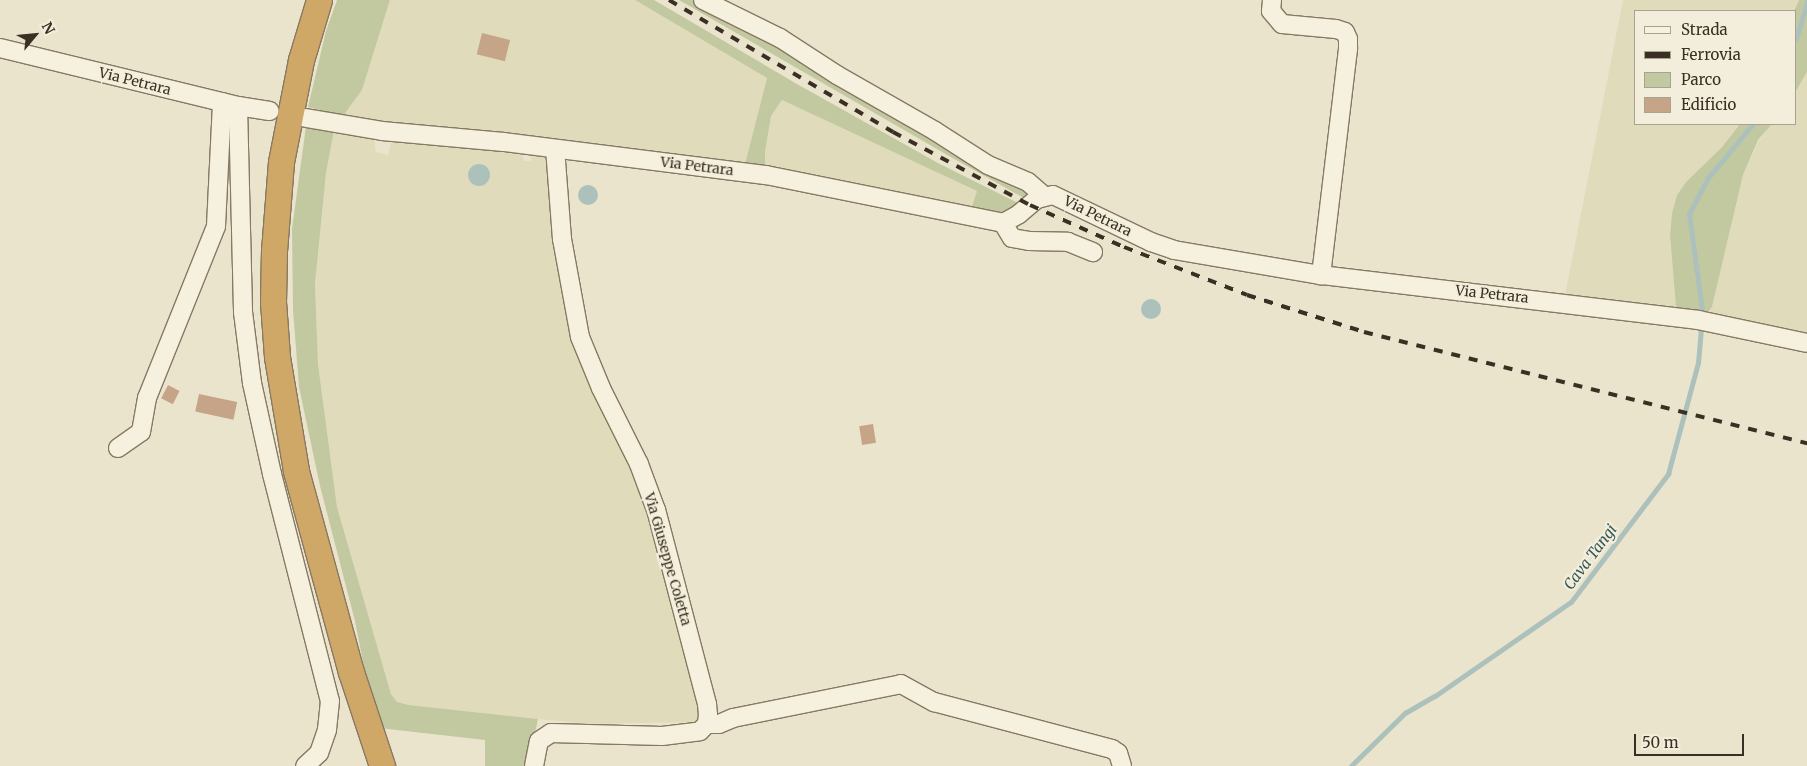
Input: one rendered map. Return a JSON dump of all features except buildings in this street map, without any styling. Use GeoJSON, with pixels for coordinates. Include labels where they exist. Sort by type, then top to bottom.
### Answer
{"type":"FeatureCollection","features":[{"type":"Feature","properties":{"kind":"highway"},"geometry":{"type":"LineString","coordinates":[[319,0],[301,60],[281,162],[274,240],[273,302],[278,366],[296,471],[351,672],[382,766]]}},
{"type":"Feature","properties":{"kind":"highway"},"geometry":{"type":"LineString","coordinates":[[351,672],[367,759]]}},
{"type":"Feature","properties":{"kind":"street"},"geometry":{"type":"LineString","coordinates":[[703,0],[780,38],[837,75],[935,131],[988,164],[1028,182],[1044,196]]}},
{"type":"Feature","properties":{"kind":"street"},"geometry":{"type":"LineString","coordinates":[[1272,0],[1271,10],[1282,24],[1336,28],[1345,32],[1348,39],[1321,275]]}},
{"type":"Feature","properties":{"kind":"street","name":"Via Petrara"},"geometry":{"type":"LineString","coordinates":[[0,48],[230,104],[270,111]]}},
{"type":"Feature","properties":{"kind":"street"},"geometry":{"type":"LineString","coordinates":[[118,448],[141,432],[147,398],[216,226],[230,104]]}},
{"type":"Feature","properties":{"kind":"street"},"geometry":{"type":"LineString","coordinates":[[230,104],[243,312],[252,383],[272,474],[326,679],[330,701],[327,730],[318,753],[305,766]]}},
{"type":"Feature","properties":{"kind":"street","name":"Via Petrara"},"geometry":{"type":"LineString","coordinates":[[306,118],[382,131],[504,142],[766,175],[1002,224],[1044,196],[1053,195],[1151,242],[1174,250],[1321,275],[1698,320],[1807,343]]}},
{"type":"Feature","properties":{"kind":"street","name":"Via Giuseppe Coletta"},"geometry":{"type":"LineString","coordinates":[[555,149],[562,238],[580,337],[601,388],[639,464],[656,510],[707,704],[707,724]]}},
{"type":"Feature","properties":{"kind":"street"},"geometry":{"type":"LineString","coordinates":[[1002,224],[1012,238],[1029,242],[1068,242],[1093,252]]}},
{"type":"Feature","properties":{"kind":"street"},"geometry":{"type":"LineString","coordinates":[[534,766],[539,741],[551,733],[662,736],[700,730],[707,724],[719,724],[733,718],[901,684],[934,702],[1112,749],[1118,753],[1122,766]]}},
{"type":"Feature","properties":{"kind":"shaded area"},"geometry":{"type":"Polygon","coordinates":[[[390,0],[635,0],[767,78],[745,164],[343,116],[362,90],[390,0]]]}},
{"type":"Feature","properties":{"kind":"shaded area"},"geometry":{"type":"Polygon","coordinates":[[[1623,0],[1799,0],[1794,10],[1634,10],[1634,125],[1739,125],[1722,147],[1686,182],[1677,195],[1672,213],[1670,235],[1676,308],[1565,295],[1623,0]]]}},
{"type":"Feature","properties":{"kind":"shaded area"},"geometry":{"type":"Polygon","coordinates":[[[1807,72],[1807,336],[1707,313],[1712,307],[1743,175],[1759,140],[1771,125],[1797,125],[1797,89],[1807,72]]]}},
{"type":"Feature","properties":{"kind":"shaded area"},"geometry":{"type":"Polygon","coordinates":[[[782,100],[977,191],[971,209],[765,166],[765,152],[771,116],[782,100]]]}},
{"type":"Feature","properties":{"kind":"shaded area"},"geometry":{"type":"Polygon","coordinates":[[[334,131],[374,137],[376,152],[388,155],[392,138],[460,148],[521,151],[524,161],[531,161],[532,153],[549,158],[590,377],[588,382],[646,495],[702,717],[697,722],[591,724],[409,705],[397,702],[391,694],[337,507],[318,364],[315,284],[326,173],[334,131]]]}},
{"type":"Feature","properties":{"kind":"green space"},"geometry":{"type":"Polygon","coordinates":[[[337,0],[390,0],[362,90],[343,116],[308,107],[326,31],[337,0]]]}},
{"type":"Feature","properties":{"kind":"green space"},"geometry":{"type":"Polygon","coordinates":[[[635,0],[654,0],[797,84],[938,163],[1024,206],[996,215],[971,209],[977,191],[782,100],[771,116],[765,152],[765,166],[745,164],[767,78],[635,0]]]}},
{"type":"Feature","properties":{"kind":"green space"},"geometry":{"type":"Polygon","coordinates":[[[679,0],[696,0],[1031,189],[1030,195],[1024,198],[679,0]]]}},
{"type":"Feature","properties":{"kind":"green space"},"geometry":{"type":"Polygon","coordinates":[[[1799,0],[1807,0],[1807,72],[1797,89],[1797,10],[1794,10],[1799,0]]]}},
{"type":"Feature","properties":{"kind":"green space"},"geometry":{"type":"Polygon","coordinates":[[[1739,125],[1771,125],[1758,140],[1743,175],[1712,307],[1707,313],[1676,308],[1670,235],[1672,213],[1677,195],[1686,182],[1722,147],[1739,125]]]}},
{"type":"Feature","properties":{"kind":"green space"},"geometry":{"type":"Polygon","coordinates":[[[306,126],[334,131],[326,173],[315,284],[318,364],[337,507],[391,694],[397,702],[409,705],[538,719],[528,766],[485,766],[485,740],[379,728],[369,693],[355,621],[320,486],[299,387],[293,310],[292,229],[306,126]]]}},
{"type":"Feature","properties":{"kind":"water"},"geometry":{"type":"Polygon","coordinates":[[[479,164],[487,167],[490,175],[487,183],[479,186],[471,183],[468,175],[471,167],[479,164]]]}},
{"type":"Feature","properties":{"kind":"water"},"geometry":{"type":"Polygon","coordinates":[[[588,185],[595,188],[598,195],[595,202],[588,205],[581,202],[578,195],[581,188],[588,185]]]}},
{"type":"Feature","properties":{"kind":"water"},"geometry":{"type":"Polygon","coordinates":[[[1151,299],[1158,302],[1161,309],[1158,316],[1151,319],[1144,316],[1141,309],[1144,302],[1151,299]]]}},
{"type":"Feature","properties":{"kind":"waterway","name":"Cava Tangi"},"geometry":{"type":"LineString","coordinates":[[1797,36],[1807,2]]}},
{"type":"Feature","properties":{"kind":"waterway","name":"Cava Tangi"},"geometry":{"type":"LineString","coordinates":[[1702,310],[1689,214],[1708,178],[1752,125]]}},
{"type":"Feature","properties":{"kind":"waterway","name":"Cava Tangi"},"geometry":{"type":"LineString","coordinates":[[1351,766],[1405,713],[1435,696],[1571,602],[1668,474],[1698,363],[1701,329]]}},
{"type":"Feature","properties":{"kind":"railway"},"geometry":{"type":"LineString","coordinates":[[669,0],[893,132],[1030,205],[1124,247],[1247,295],[1364,332],[1807,443]]}}]}
